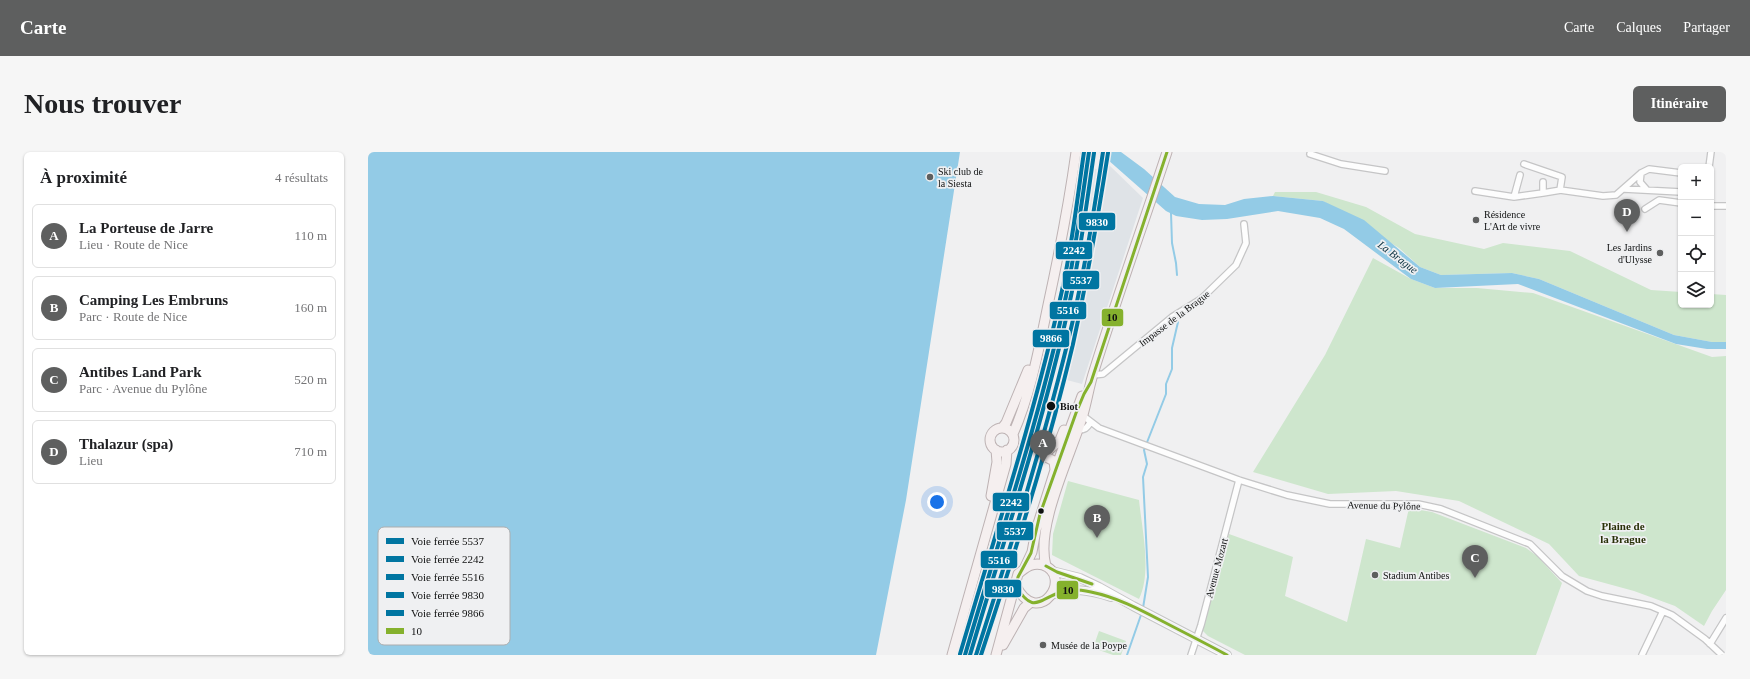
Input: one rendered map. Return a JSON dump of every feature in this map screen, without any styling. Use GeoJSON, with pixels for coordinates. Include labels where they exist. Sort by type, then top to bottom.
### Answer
{"type":"FeatureCollection","features":[{"type":"Feature","properties":{"kind":"main road"},"geometry":{"type":"LineString","coordinates":[[1024,569],[1032,552],[1036,530],[1059,471],[1078,430],[1084,393],[1092,379],[1167,152]]}},
{"type":"Feature","properties":{"kind":"main road"},"geometry":{"type":"LineString","coordinates":[[952,655],[1006,464],[1015,443],[1043,333],[1062,242],[1075,157]]}},
{"type":"Feature","properties":{"kind":"main road"},"geometry":{"type":"LineString","coordinates":[[952,655],[993,488],[996,450],[992,445],[991,436],[1006,423],[1022,387],[1038,331],[1048,306]]}},
{"type":"Feature","properties":{"kind":"main road"},"geometry":{"type":"LineString","coordinates":[[1044,451],[1060,440],[1066,426],[1080,413]]}},
{"type":"Feature","properties":{"kind":"main road"},"geometry":{"type":"LineString","coordinates":[[1051,595],[1055,584],[1044,556],[1044,543],[1059,471],[1060,459],[1080,413]]}},
{"type":"Feature","properties":{"kind":"main road"},"geometry":{"type":"LineString","coordinates":[[1002,428],[1008,429],[1015,443]]}},
{"type":"Feature","properties":{"kind":"main road"},"geometry":{"type":"LineString","coordinates":[[996,450],[1004,451],[1015,443]]}},
{"type":"Feature","properties":{"kind":"main road"},"geometry":{"type":"LineString","coordinates":[[1044,451],[1060,459]]}},
{"type":"Feature","properties":{"kind":"main road"},"geometry":{"type":"LineString","coordinates":[[1044,451],[1054,462],[1059,471]]}},
{"type":"Feature","properties":{"kind":"main road"},"geometry":{"type":"LineString","coordinates":[[997,655],[1018,574],[1024,569],[1035,564],[1080,578],[1099,587],[1227,655]]}},
{"type":"Feature","properties":{"kind":"main road"},"geometry":{"type":"LineString","coordinates":[[1016,586],[1022,596],[1032,602],[1043,602],[1051,595],[1063,591],[1080,590],[1121,600]]}},
{"type":"Feature","properties":{"kind":"main road"},"geometry":{"type":"LineString","coordinates":[[997,655],[1024,608],[1032,602]]}},
{"type":"Feature","properties":{"kind":"street"},"geometry":{"type":"LineString","coordinates":[[1709,164],[1711,152]]}},
{"type":"Feature","properties":{"kind":"street"},"geometry":{"type":"LineString","coordinates":[[1310,154],[1341,164],[1385,171]]}},
{"type":"Feature","properties":{"kind":"street"},"geometry":{"type":"LineString","coordinates":[[1524,164],[1562,177],[1560,190],[1562,190]]}},
{"type":"Feature","properties":{"kind":"street"},"geometry":{"type":"LineString","coordinates":[[1475,191],[1514,197],[1562,190],[1603,196],[1616,195],[1640,173],[1649,170],[1678,173]]}},
{"type":"Feature","properties":{"kind":"street"},"geometry":{"type":"LineString","coordinates":[[1640,173],[1640,182],[1647,190]]}},
{"type":"Feature","properties":{"kind":"street"},"geometry":{"type":"LineString","coordinates":[[1514,197],[1520,175]]}},
{"type":"Feature","properties":{"kind":"street"},"geometry":{"type":"LineString","coordinates":[[1543,193],[1544,182]]}},
{"type":"Feature","properties":{"kind":"street"},"geometry":{"type":"LineString","coordinates":[[1624,189],[1678,192]]}},
{"type":"Feature","properties":{"kind":"street"},"geometry":{"type":"LineString","coordinates":[[1645,209],[1659,200],[1678,203]]}},
{"type":"Feature","properties":{"kind":"street"},"geometry":{"type":"LineString","coordinates":[[1714,206],[1726,206]]}},
{"type":"Feature","properties":{"kind":"street","name":"Impasse de la Brague"},"geometry":{"type":"LineString","coordinates":[[1092,379],[1103,374],[1172,318],[1201,299],[1236,265],[1246,243],[1244,224]]}},
{"type":"Feature","properties":{"kind":"street","name":"Avenue du Pylône"},"geometry":{"type":"LineString","coordinates":[[1080,413],[1090,423],[1099,428],[1239,480],[1287,495],[1330,504],[1418,504],[1441,509],[1530,544],[1562,576],[1587,591],[1602,596],[1632,601],[1672,615],[1722,655]]}},
{"type":"Feature","properties":{"kind":"street"},"geometry":{"type":"LineString","coordinates":[[1078,430],[1086,428],[1090,423]]}},
{"type":"Feature","properties":{"kind":"street","name":"Avenue Mozart"},"geometry":{"type":"LineString","coordinates":[[1191,655],[1197,639],[1239,480]]}},
{"type":"Feature","properties":{"kind":"street"},"geometry":{"type":"LineString","coordinates":[[1642,655],[1663,611]]}},
{"type":"Feature","properties":{"kind":"street"},"geometry":{"type":"LineString","coordinates":[[1710,644],[1726,618]]}},
{"type":"Feature","properties":{"kind":"shaded area"},"geometry":{"type":"Polygon","coordinates":[[[1082,162],[1106,174],[1108,164],[1143,198],[1082,384],[1063,379],[1037,468],[1042,470],[983,655],[959,655],[1012,468],[1015,469],[1026,431],[1027,420],[1032,402],[1034,402],[1038,380],[1051,337],[1068,258],[1082,162]]]}},
{"type":"Feature","properties":{"kind":"green space"},"geometry":{"type":"Polygon","coordinates":[[[1275,192],[1316,192],[1366,207],[1415,234],[1484,249],[1503,243],[1570,251],[1651,290],[1678,292],[1678,308],[1714,308],[1714,294],[1726,295],[1726,342],[1712,342],[1674,335],[1539,279],[1512,273],[1441,275],[1420,267],[1399,248],[1323,201],[1273,196],[1275,192]]]}},
{"type":"Feature","properties":{"kind":"green space"},"geometry":{"type":"Polygon","coordinates":[[[1373,258],[1411,279],[1435,288],[1477,288],[1533,293],[1712,357],[1726,356],[1726,590],[1704,626],[1675,606],[1634,591],[1579,576],[1549,544],[1459,501],[1396,491],[1328,494],[1253,472],[1325,355],[1373,258]]]}},
{"type":"Feature","properties":{"kind":"green space"},"geometry":{"type":"Polygon","coordinates":[[[1068,481],[1139,500],[1146,564],[1143,588],[1139,599],[1052,555],[1053,534],[1068,481]]]}},
{"type":"Feature","properties":{"kind":"green space"},"geometry":{"type":"Polygon","coordinates":[[[1409,508],[1432,512],[1526,548],[1537,556],[1562,583],[1536,655],[1245,655],[1208,636],[1201,629],[1229,534],[1293,557],[1285,596],[1347,622],[1366,539],[1400,548],[1409,508]]]}},
{"type":"Feature","properties":{"kind":"green space"},"geometry":{"type":"Polygon","coordinates":[[[1099,631],[1126,641],[1121,655],[1113,655],[1093,648],[1099,631]]]}},
{"type":"Feature","properties":{"kind":"water"},"geometry":{"type":"Polygon","coordinates":[[[368,152],[960,152],[906,500],[876,655],[368,655],[368,152]]]}},
{"type":"Feature","properties":{"kind":"water","name":"La Brague"},"geometry":{"type":"Polygon","coordinates":[[[1099,152],[1121,152],[1144,169],[1175,197],[1199,204],[1225,205],[1244,199],[1273,196],[1323,201],[1364,220],[1420,267],[1441,275],[1512,273],[1539,279],[1674,335],[1712,342],[1726,342],[1726,349],[1707,349],[1676,344],[1518,284],[1435,288],[1411,279],[1344,229],[1320,218],[1278,211],[1227,219],[1202,220],[1176,216],[1166,211],[1099,152]]]}},
{"type":"Feature","properties":{"kind":"waterway"},"geometry":{"type":"LineString","coordinates":[[1171,213],[1172,243],[1177,275]]}},
{"type":"Feature","properties":{"kind":"waterway"},"geometry":{"type":"LineString","coordinates":[[1143,608],[1148,577],[1143,477],[1147,464],[1144,450],[1166,394],[1166,384],[1172,369],[1172,348],[1178,322]]}},
{"type":"Feature","properties":{"kind":"waterway"},"geometry":{"type":"LineString","coordinates":[[1127,655],[1142,612]]}},
{"type":"Feature","properties":{"kind":"tunnel"},"geometry":{"type":"LineString","coordinates":[[1021,448],[1042,455]]}},
{"type":"Feature","properties":{"kind":"rail line","name":"9866"},"geometry":{"type":"LineString","coordinates":[[960,654],[1014,475],[1039,385],[1068,260],[1084,152]]}},
{"type":"Feature","properties":{"kind":"rail line","name":"2242"},"geometry":{"type":"LineString","coordinates":[[965,655],[1019,476],[1056,341],[1073,260],[1089,152]]}},
{"type":"Feature","properties":{"kind":"rail line","name":"5537"},"geometry":{"type":"LineString","coordinates":[[976,655],[1035,462],[1067,345],[1083,273],[1103,152]]}},
{"type":"Feature","properties":{"kind":"rail line","name":"5516"},"geometry":{"type":"LineString","coordinates":[[970,655],[1024,477],[1061,342],[1078,261],[1094,153]]}},
{"type":"Feature","properties":{"kind":"rail line","name":"9830"},"geometry":{"type":"LineString","coordinates":[[981,655],[1030,500],[1053,422],[1073,344],[1108,153]]}},
{"type":"Feature","properties":{"kind":"transit line","name":"10"},"geometry":{"type":"LineString","coordinates":[[1167,152],[1091,382],[1076,413],[1040,514],[1031,553],[1018,577],[1016,586],[1022,595],[1033,603],[1070,590],[1100,594],[1145,612],[1227,655]]}},
{"type":"Feature","properties":{"kind":"transit line","name":"10"},"geometry":{"type":"LineString","coordinates":[[1046,566],[1057,572],[1092,584]]}},
{"type":"Feature","properties":{"kind":"place","name":"Ski club de la Siesta"},"geometry":{"type":"Point","coordinates":[930,177]}},
{"type":"Feature","properties":{"kind":"place","name":"Résidence L'Art de vivre"},"geometry":{"type":"Point","coordinates":[1476,220]}},
{"type":"Feature","properties":{"kind":"place","name":"Thalazur (spa)"},"geometry":{"type":"Point","coordinates":[1627,232]}},
{"type":"Feature","properties":{"kind":"place","name":"Les Jardins d'Ulysse"},"geometry":{"type":"Point","coordinates":[1660,253]}},
{"type":"Feature","properties":{"kind":"place","name":"Biot"},"geometry":{"type":"Point","coordinates":[1051,406]}},
{"type":"Feature","properties":{"kind":"place","name":"La Porteuse de Jarre"},"geometry":{"type":"Point","coordinates":[1043,463]}},
{"type":"Feature","properties":{"kind":"place","name":"Camping Les Embruns"},"geometry":{"type":"Point","coordinates":[1097,538]}},
{"type":"Feature","properties":{"kind":"place","name":"Stadium Antibes"},"geometry":{"type":"Point","coordinates":[1375,575]}},
{"type":"Feature","properties":{"kind":"place","name":"Antibes Land Park"},"geometry":{"type":"Point","coordinates":[1475,578]}},
{"type":"Feature","properties":{"kind":"place","name":"Musée de la Poype"},"geometry":{"type":"Point","coordinates":[1043,645]}},
{"type":"Feature","properties":{"kind":"district","name":"Plaine de la Brague"},"geometry":{"type":"Point","coordinates":[1623,532]}}]}
